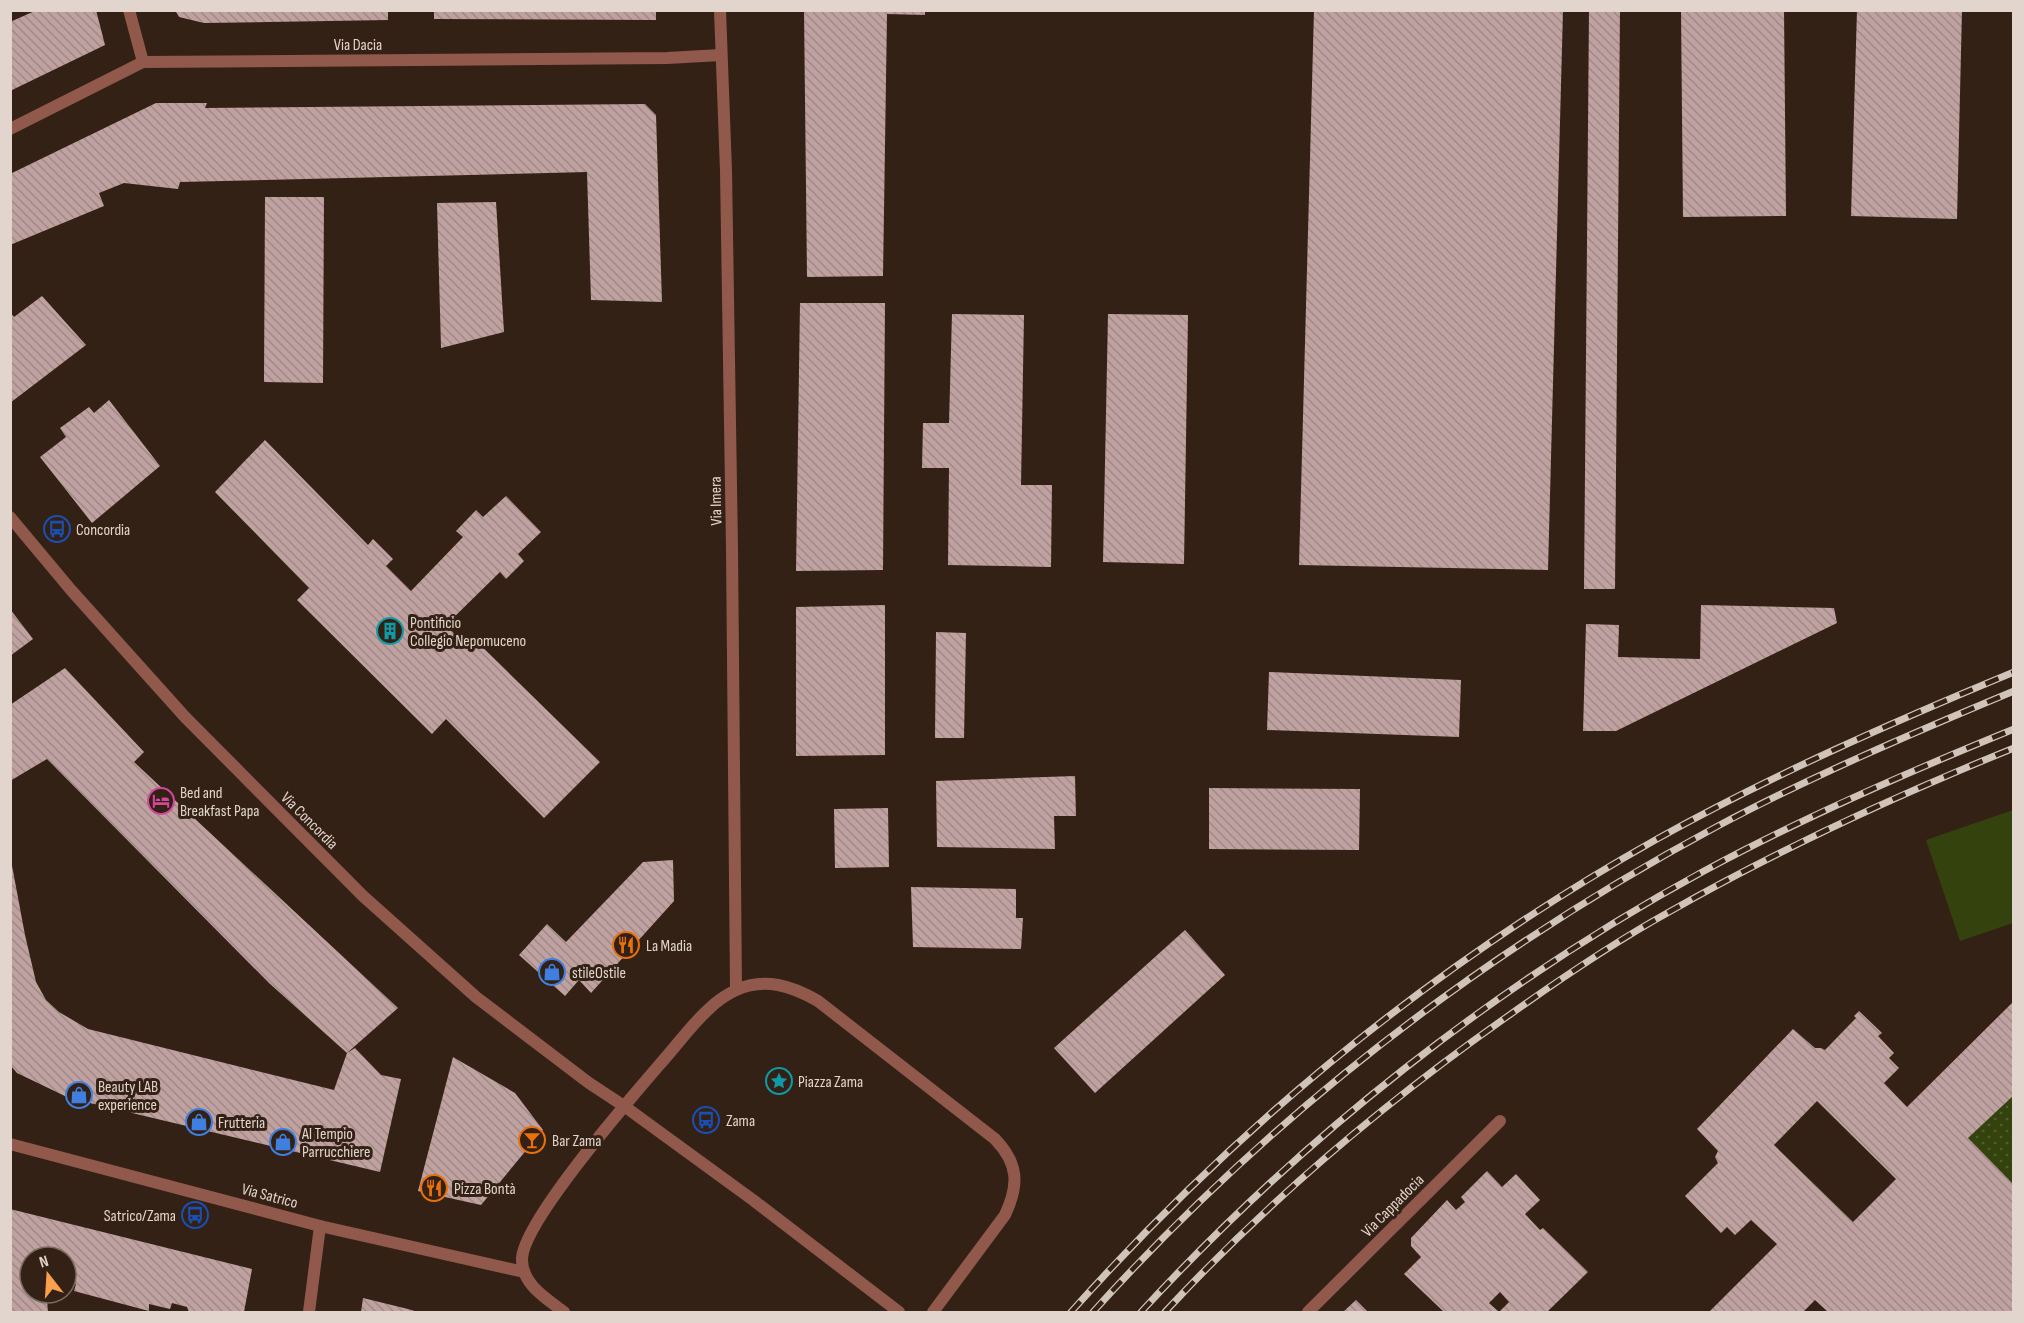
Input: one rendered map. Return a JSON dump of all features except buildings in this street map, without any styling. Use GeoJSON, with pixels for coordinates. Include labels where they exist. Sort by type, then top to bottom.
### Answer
{"type":"FeatureCollection","features":[{"type":"Feature","properties":{"kind":"street"},"geometry":{"type":"LineString","coordinates":[[129,10],[143,62]]}},
{"type":"Feature","properties":{"kind":"street","name":"Via Imera"},"geometry":{"type":"LineString","coordinates":[[720,10],[726,171],[732,537],[736,990]]}},
{"type":"Feature","properties":{"kind":"street","name":"Via Dacia"},"geometry":{"type":"LineString","coordinates":[[10,129],[143,62],[655,58],[721,55]]}},
{"type":"Feature","properties":{"kind":"street","name":"Via Concordia"},"geometry":{"type":"LineString","coordinates":[[10,517],[85,606],[185,717],[363,896],[476,997],[589,1083],[624,1106]]}},
{"type":"Feature","properties":{"kind":"street"},"geometry":{"type":"LineString","coordinates":[[564,1312],[534,1287],[524,1272],[522,1258],[525,1244],[533,1229],[569,1176],[624,1106],[709,1009],[736,990],[748,986],[773,984],[787,986],[818,1001],[995,1139],[1009,1156],[1015,1177],[1011,1202],[1005,1215],[933,1312]]}},
{"type":"Feature","properties":{"kind":"street"},"geometry":{"type":"LineString","coordinates":[[624,1106],[753,1200],[899,1312]]}},
{"type":"Feature","properties":{"kind":"street","name":"Via Cappadocia"},"geometry":{"type":"LineString","coordinates":[[1308,1312],[1500,1121]]}},
{"type":"Feature","properties":{"kind":"street","name":"Via Satrico"},"geometry":{"type":"LineString","coordinates":[[10,1144],[320,1226],[524,1272]]}},
{"type":"Feature","properties":{"kind":"street"},"geometry":{"type":"LineString","coordinates":[[309,1312],[320,1226]]}},
{"type":"Feature","properties":{"kind":"green space"},"geometry":{"type":"Polygon","coordinates":[[[2013,810],[2013,923],[1960,941],[1926,840],[2013,810]]]}},
{"type":"Feature","properties":{"kind":"green space"},"geometry":{"type":"Polygon","coordinates":[[[2013,1095],[2013,1185],[1968,1138],[2013,1095]]]}},
{"type":"Feature","properties":{"kind":"railway"},"geometry":{"type":"LineString","coordinates":[[1071,1312],[1136,1242],[1272,1112],[1344,1051],[1419,993],[1496,939],[1575,887],[1657,839],[1744,793],[1833,750],[2014,672]]}},
{"type":"Feature","properties":{"kind":"railway"},"geometry":{"type":"LineString","coordinates":[[1093,1312],[1162,1239],[1233,1170],[1307,1105],[1384,1042],[1545,928],[1629,876],[1752,808],[1863,756],[2014,691]]}},
{"type":"Feature","properties":{"kind":"railway"},"geometry":{"type":"LineString","coordinates":[[1141,1312],[1267,1186],[1335,1126],[1404,1069],[1477,1014],[1551,963],[1627,915],[1742,851],[1857,796],[2014,729]]}},
{"type":"Feature","properties":{"kind":"railway"},"geometry":{"type":"LineString","coordinates":[[1165,1312],[1245,1231],[1329,1155],[1417,1083],[1567,975],[1648,924],[1796,845],[1882,804],[2014,748]]}},
{"type":"Feature","properties":{"kind":"place","name":"Concordia"},"geometry":{"type":"Point","coordinates":[57,529]}},
{"type":"Feature","properties":{"kind":"place","name":"Pontificio Collegio Nepomuceno"},"geometry":{"type":"Point","coordinates":[390,631]}},
{"type":"Feature","properties":{"kind":"place","name":"Bed and Breakfast Papa"},"geometry":{"type":"Point","coordinates":[161,801]}},
{"type":"Feature","properties":{"kind":"place","name":"La Madia"},"geometry":{"type":"Point","coordinates":[626,945]}},
{"type":"Feature","properties":{"kind":"place","name":"stileOstile"},"geometry":{"type":"Point","coordinates":[552,972]}},
{"type":"Feature","properties":{"kind":"place","name":"Piazza Zama"},"geometry":{"type":"Point","coordinates":[779,1081]}},
{"type":"Feature","properties":{"kind":"place","name":"Beauty LAB experience"},"geometry":{"type":"Point","coordinates":[79,1095]}},
{"type":"Feature","properties":{"kind":"place","name":"Zama"},"geometry":{"type":"Point","coordinates":[706,1120]}},
{"type":"Feature","properties":{"kind":"place","name":"Frutteria"},"geometry":{"type":"Point","coordinates":[199,1122]}},
{"type":"Feature","properties":{"kind":"place","name":"Bar Zama"},"geometry":{"type":"Point","coordinates":[532,1140]}},
{"type":"Feature","properties":{"kind":"place","name":"Al Tempio Parrucchiere"},"geometry":{"type":"Point","coordinates":[283,1142]}},
{"type":"Feature","properties":{"kind":"place","name":"Pizza Bontà"},"geometry":{"type":"Point","coordinates":[434,1188]}},
{"type":"Feature","properties":{"kind":"place","name":"Satrico/Zama"},"geometry":{"type":"Point","coordinates":[195,1215]}}]}
